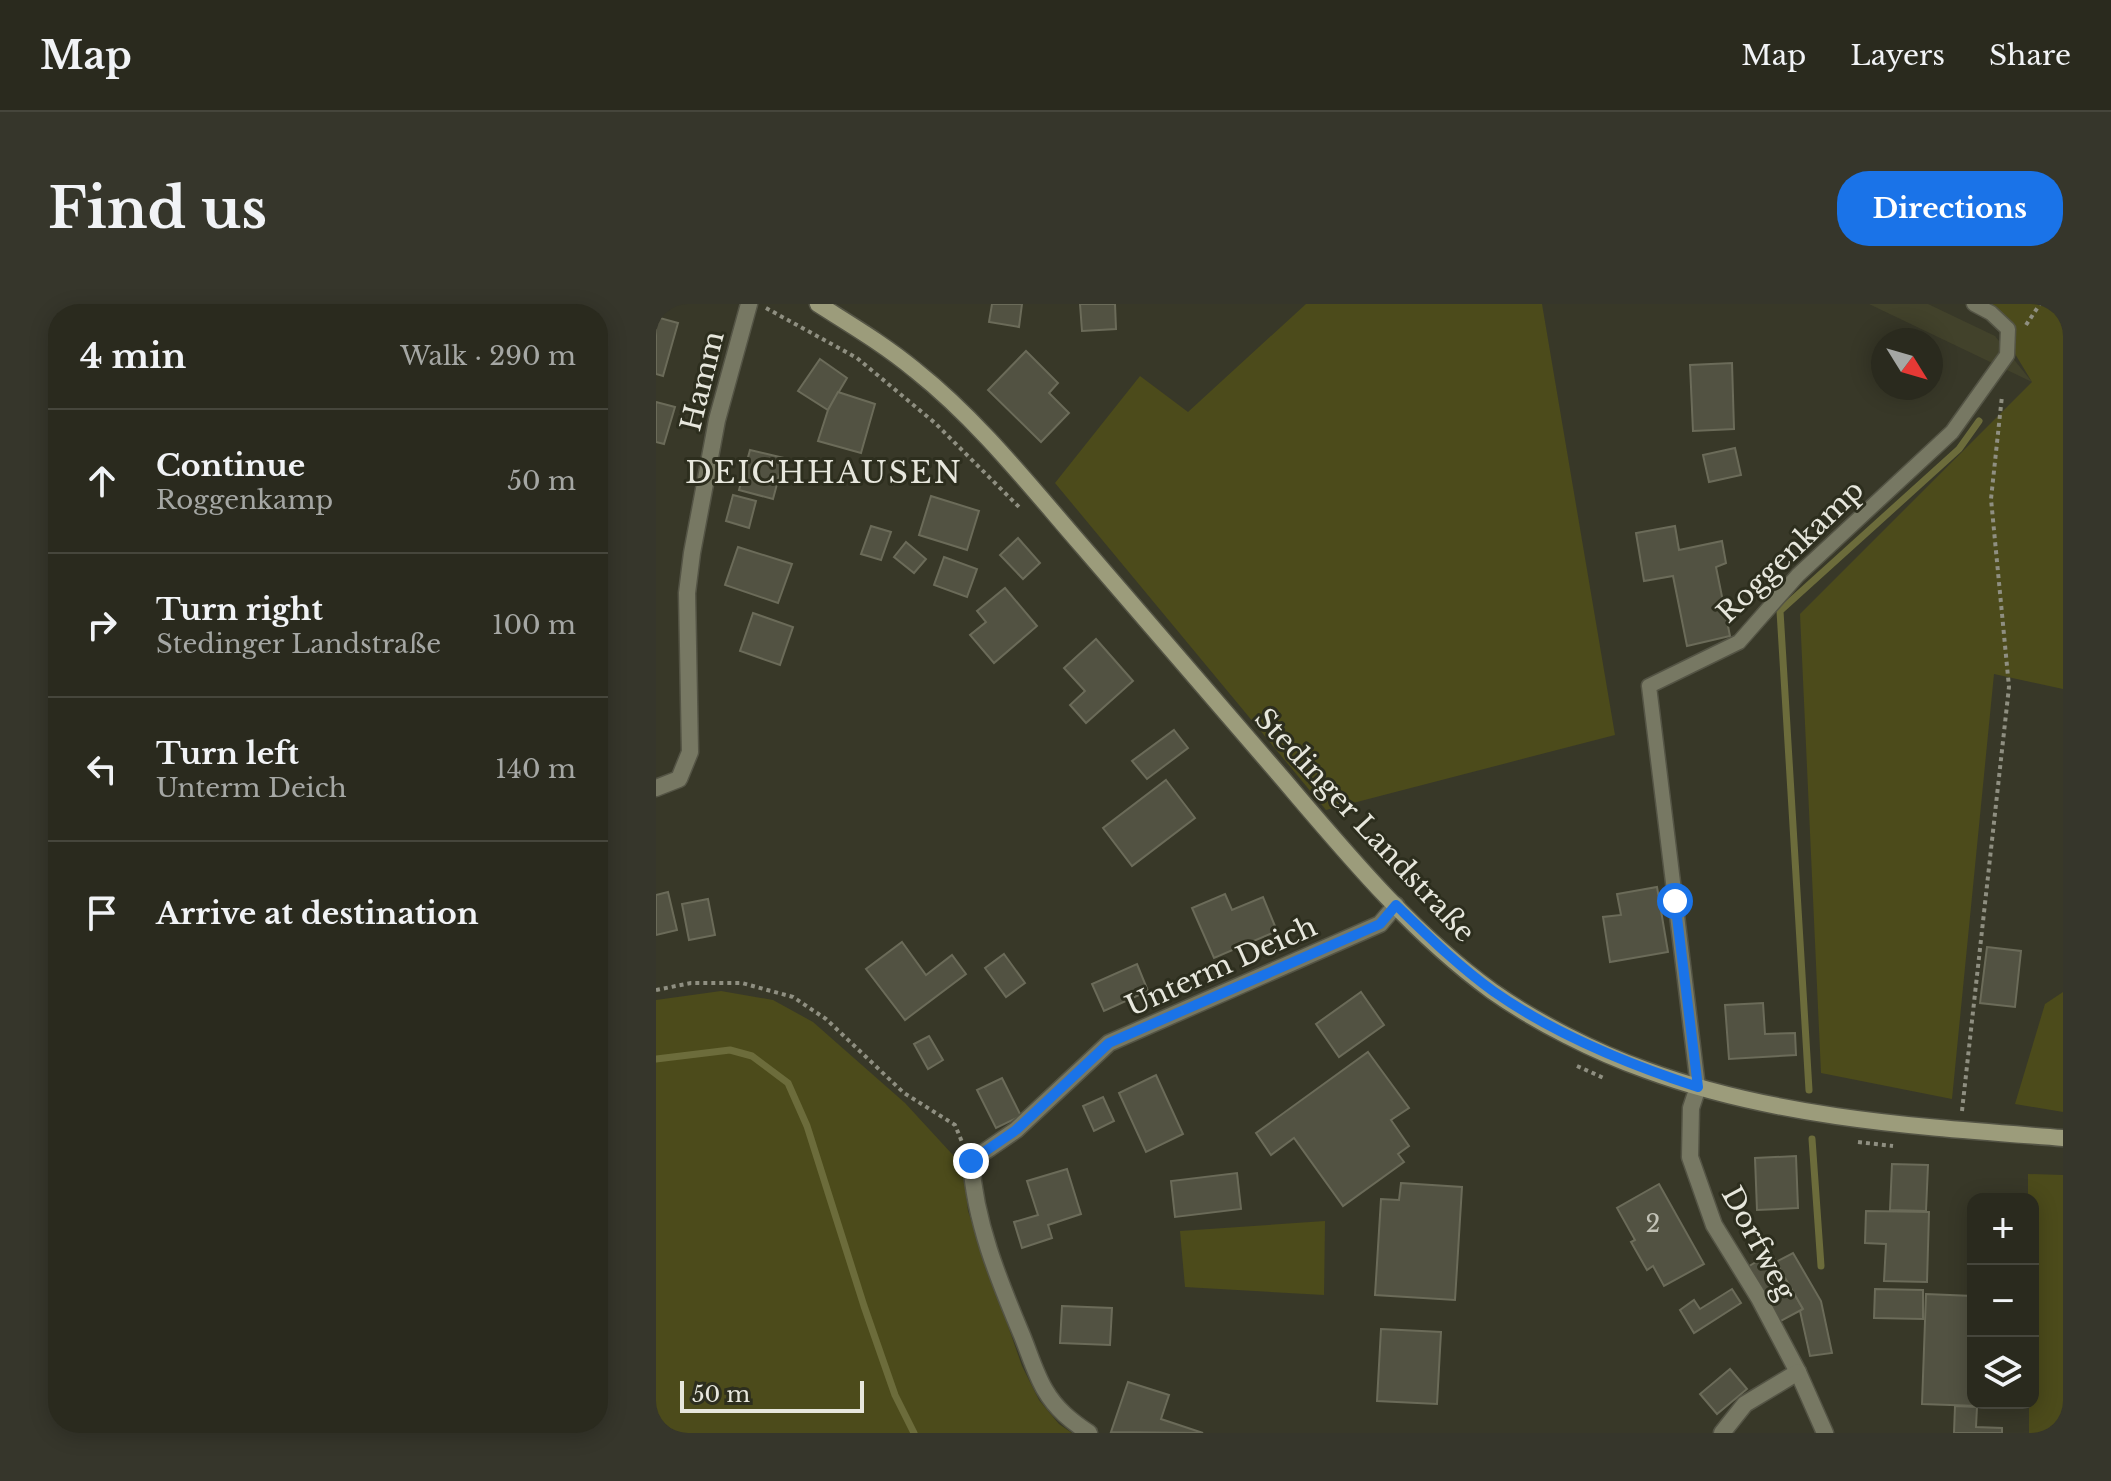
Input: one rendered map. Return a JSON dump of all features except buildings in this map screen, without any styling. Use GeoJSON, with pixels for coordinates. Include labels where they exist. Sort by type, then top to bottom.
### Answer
{"type":"FeatureCollection","features":[{"type":"Feature","properties":{"kind":"main road","name":"Stedinger Landstraße"},"geometry":{"type":"LineString","coordinates":[[818,304],[917,371],[988,440],[1396,905],[1492,990],[1535,1017],[1643,1069],[1698,1087],[1810,1112],[1960,1130],[2063,1138]]}},
{"type":"Feature","properties":{"kind":"street","name":"Hamm"},"geometry":{"type":"LineString","coordinates":[[656,788],[679,779],[690,752],[687,593],[692,553],[717,420],[749,304]]}},
{"type":"Feature","properties":{"kind":"street","name":"Unterm Deich"},"geometry":{"type":"LineString","coordinates":[[971,1161],[1016,1130],[1109,1043],[1380,924],[1396,905]]}},
{"type":"Feature","properties":{"kind":"street","name":"Dorfweg"},"geometry":{"type":"LineString","coordinates":[[1698,1087],[1691,1108],[1690,1157],[1714,1225],[1759,1298],[1798,1372],[1825,1433]]}},
{"type":"Feature","properties":{"kind":"street"},"geometry":{"type":"LineString","coordinates":[[971,1161],[973,1194],[982,1227],[1000,1283],[1044,1389],[1064,1416],[1089,1433]]}},
{"type":"Feature","properties":{"kind":"street"},"geometry":{"type":"LineString","coordinates":[[1722,1433],[1745,1404],[1798,1372]]}},
{"type":"Feature","properties":{"kind":"lane"},"geometry":{"type":"LineString","coordinates":[[1974,304],[1991,313],[2008,329],[2007,355]]}},
{"type":"Feature","properties":{"kind":"lane","name":"Roggenkamp"},"geometry":{"type":"LineString","coordinates":[[1698,1087],[1649,686],[1739,642],[1798,575],[1952,432],[2007,355]]}},
{"type":"Feature","properties":{"kind":"path"},"geometry":{"type":"LineString","coordinates":[[758,304],[857,358],[935,423],[1022,510]]}},
{"type":"Feature","properties":{"kind":"path"},"geometry":{"type":"LineString","coordinates":[[1960,1130],[2009,687],[1991,499],[2007,355]]}},
{"type":"Feature","properties":{"kind":"path"},"geometry":{"type":"LineString","coordinates":[[656,990],[691,983],[742,983],[793,997],[826,1019],[904,1093],[955,1125],[971,1161]]}},
{"type":"Feature","properties":{"kind":"path"},"geometry":{"type":"LineString","coordinates":[[1566,1060],[1616,1082]]}},
{"type":"Feature","properties":{"kind":"path"},"geometry":{"type":"LineString","coordinates":[[1846,1139],[1875,1145],[1903,1146]]}},
{"type":"Feature","properties":{"kind":"shaded area"},"geometry":{"type":"Polygon","coordinates":[[[1306,304],[1542,304],[1615,735],[1326,810],[1055,483],[1140,376],[1188,412],[1306,304]]]}},
{"type":"Feature","properties":{"kind":"shaded area"},"geometry":{"type":"Polygon","coordinates":[[[1869,304],[1928,304],[1995,336],[2032,382],[1943,339],[1943,328],[1919,328],[1869,304]]]}},
{"type":"Feature","properties":{"kind":"shaded area"},"geometry":{"type":"Polygon","coordinates":[[[1985,304],[2063,304],[2063,689],[1994,674],[1952,1099],[1821,1073],[1800,614],[2032,382],[1985,304]]]}},
{"type":"Feature","properties":{"kind":"shaded area"},"geometry":{"type":"Polygon","coordinates":[[[721,991],[773,1000],[813,1022],[905,1103],[963,1166],[968,1211],[1022,1366],[1039,1400],[1059,1424],[1072,1433],[656,1433],[656,1000],[721,991]]]}},
{"type":"Feature","properties":{"kind":"shaded area"},"geometry":{"type":"Polygon","coordinates":[[[2063,992],[2063,1112],[2015,1104],[2045,1004],[2063,992]]]}},
{"type":"Feature","properties":{"kind":"shaded area"},"geometry":{"type":"Polygon","coordinates":[[[2028,1174],[2063,1175],[2063,1433],[2029,1433],[2029,1409],[2039,1409],[2039,1193],[2028,1193],[2028,1174]]]}},
{"type":"Feature","properties":{"kind":"shaded area"},"geometry":{"type":"Polygon","coordinates":[[[1325,1221],[1324,1295],[1185,1287],[1180,1231],[1325,1221]]]}},
{"type":"Feature","properties":{"kind":"waterway"},"geometry":{"type":"LineString","coordinates":[[1809,1090],[1780,611],[1959,449],[1979,421]]}},
{"type":"Feature","properties":{"kind":"waterway"},"geometry":{"type":"LineString","coordinates":[[656,1059],[730,1050],[752,1056],[788,1083],[807,1126],[895,1395],[914,1433]]}},
{"type":"Feature","properties":{"kind":"waterway"},"geometry":{"type":"LineString","coordinates":[[1812,1139],[1821,1266]]}},
{"type":"Feature","properties":{"kind":"district","name":"DEICHHAUSEN"},"geometry":{"type":"Point","coordinates":[824,473]}},
{"type":"Feature","properties":{"kind":"route"},"geometry":{"type":"LineString","coordinates":[[971,1161],[1016,1130],[1109,1043],[1380,924],[1396,905],[1492,990],[1535,1017],[1643,1069],[1698,1087],[1675,901]]}}]}
